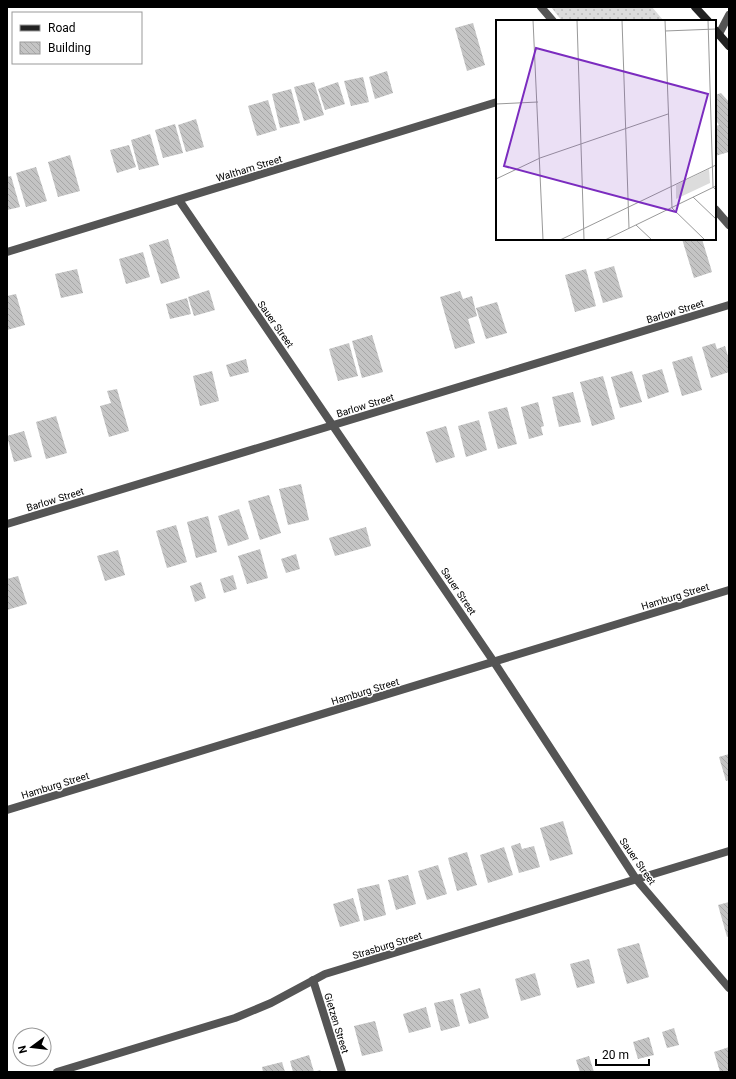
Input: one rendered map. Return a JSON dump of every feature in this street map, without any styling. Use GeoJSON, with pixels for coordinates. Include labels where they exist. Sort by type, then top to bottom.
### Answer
{"type":"FeatureCollection","features":[{"type":"Feature","properties":{"kind":"street"},"geometry":{"type":"LineString","coordinates":[[541,7],[552,20]]}},
{"type":"Feature","properties":{"kind":"street"},"geometry":{"type":"LineString","coordinates":[[695,7],[707,20]]}},
{"type":"Feature","properties":{"kind":"street"},"geometry":{"type":"LineString","coordinates":[[729,15],[716,33],[729,46]]}},
{"type":"Feature","properties":{"kind":"street","name":"Waltham Street"},"geometry":{"type":"LineString","coordinates":[[7,252],[496,102]]}},
{"type":"Feature","properties":{"kind":"street","name":"Sauer Street"},"geometry":{"type":"LineString","coordinates":[[179,200],[494,662],[636,879],[729,988]]}},
{"type":"Feature","properties":{"kind":"street"},"geometry":{"type":"LineString","coordinates":[[716,210],[729,225]]}},
{"type":"Feature","properties":{"kind":"street","name":"Barlow Street"},"geometry":{"type":"LineString","coordinates":[[7,524],[729,305]]}},
{"type":"Feature","properties":{"kind":"street","name":"Hamburg Street"},"geometry":{"type":"LineString","coordinates":[[7,810],[729,590]]}},
{"type":"Feature","properties":{"kind":"street","name":"Strasburg Street"},"geometry":{"type":"LineString","coordinates":[[57,1072],[235,1018],[271,1003],[325,974],[729,851]]}},
{"type":"Feature","properties":{"kind":"street","name":"Gietzen Street"},"geometry":{"type":"LineString","coordinates":[[313,980],[342,1072]]}},
{"type":"Feature","properties":{"kind":"shaded area"},"geometry":{"type":"Polygon","coordinates":[[[551,7],[652,7],[663,20],[561,20],[551,7]]]}},
{"type":"Feature","properties":{"kind":"building"},"geometry":{"type":"Polygon","coordinates":[[[473,23],[485,65],[467,71],[455,28],[473,23]]]}},
{"type":"Feature","properties":{"kind":"building"},"geometry":{"type":"Polygon","coordinates":[[[387,71],[393,93],[375,99],[369,77],[387,71]]]}},
{"type":"Feature","properties":{"kind":"building"},"geometry":{"type":"Polygon","coordinates":[[[363,77],[369,102],[351,106],[344,81],[363,77]]]}},
{"type":"Feature","properties":{"kind":"building"},"geometry":{"type":"Polygon","coordinates":[[[314,82],[324,115],[304,121],[294,87],[314,82]]]}},
{"type":"Feature","properties":{"kind":"building"},"geometry":{"type":"Polygon","coordinates":[[[338,82],[345,104],[325,110],[318,89],[338,82]]]}},
{"type":"Feature","properties":{"kind":"building"},"geometry":{"type":"Polygon","coordinates":[[[291,89],[300,123],[280,128],[272,94],[291,89]]]}},
{"type":"Feature","properties":{"kind":"building"},"geometry":{"type":"Polygon","coordinates":[[[721,93],[729,102],[729,152],[716,156],[716,126],[719,125],[716,120],[716,95],[721,93]]]}},
{"type":"Feature","properties":{"kind":"building"},"geometry":{"type":"Polygon","coordinates":[[[268,100],[277,130],[257,136],[248,106],[268,100]]]}},
{"type":"Feature","properties":{"kind":"building"},"geometry":{"type":"Polygon","coordinates":[[[196,119],[204,147],[186,152],[178,125],[196,119]]]}},
{"type":"Feature","properties":{"kind":"building"},"geometry":{"type":"Polygon","coordinates":[[[175,124],[183,153],[163,158],[155,130],[175,124]]]}},
{"type":"Feature","properties":{"kind":"building"},"geometry":{"type":"Polygon","coordinates":[[[150,134],[159,165],[139,170],[131,140],[150,134]]]}},
{"type":"Feature","properties":{"kind":"building"},"geometry":{"type":"Polygon","coordinates":[[[129,145],[136,167],[117,173],[110,150],[129,145]]]}},
{"type":"Feature","properties":{"kind":"building"},"geometry":{"type":"Polygon","coordinates":[[[70,155],[80,191],[58,197],[48,162],[70,155]]]}},
{"type":"Feature","properties":{"kind":"building"},"geometry":{"type":"Polygon","coordinates":[[[36,167],[47,201],[26,207],[16,173],[36,167]]]}},
{"type":"Feature","properties":{"kind":"building"},"geometry":{"type":"Polygon","coordinates":[[[11,176],[20,207],[7,210],[7,177],[11,176]]]}},
{"type":"Feature","properties":{"kind":"building"},"geometry":{"type":"Polygon","coordinates":[[[168,239],[180,278],[161,284],[149,245],[168,239]]]}},
{"type":"Feature","properties":{"kind":"building"},"geometry":{"type":"Polygon","coordinates":[[[682,240],[702,240],[712,272],[694,278],[682,240]]]}},
{"type":"Feature","properties":{"kind":"building"},"geometry":{"type":"Polygon","coordinates":[[[143,252],[150,277],[126,284],[119,259],[143,252]]]}},
{"type":"Feature","properties":{"kind":"building"},"geometry":{"type":"Polygon","coordinates":[[[614,266],[623,297],[603,303],[594,272],[614,266]]]}},
{"type":"Feature","properties":{"kind":"building"},"geometry":{"type":"Polygon","coordinates":[[[77,269],[83,293],[61,298],[55,274],[77,269]]]}},
{"type":"Feature","properties":{"kind":"building"},"geometry":{"type":"Polygon","coordinates":[[[586,269],[596,306],[575,312],[565,275],[586,269]]]}},
{"type":"Feature","properties":{"kind":"building"},"geometry":{"type":"Polygon","coordinates":[[[209,290],[215,310],[194,316],[188,297],[209,290]]]}},
{"type":"Feature","properties":{"kind":"building"},"geometry":{"type":"Polygon","coordinates":[[[460,291],[463,299],[472,296],[477,316],[468,319],[475,343],[455,349],[440,297],[460,291]]]}},
{"type":"Feature","properties":{"kind":"building"},"geometry":{"type":"Polygon","coordinates":[[[16,294],[25,325],[7,330],[7,296],[16,294]]]}},
{"type":"Feature","properties":{"kind":"building"},"geometry":{"type":"Polygon","coordinates":[[[187,298],[191,314],[170,319],[166,304],[187,298]]]}},
{"type":"Feature","properties":{"kind":"building"},"geometry":{"type":"Polygon","coordinates":[[[497,302],[507,333],[486,339],[476,308],[497,302]]]}},
{"type":"Feature","properties":{"kind":"building"},"geometry":{"type":"Polygon","coordinates":[[[372,335],[383,372],[362,378],[352,341],[372,335]]]}},
{"type":"Feature","properties":{"kind":"building"},"geometry":{"type":"Polygon","coordinates":[[[349,343],[358,376],[338,381],[329,349],[349,343]]]}},
{"type":"Feature","properties":{"kind":"building"},"geometry":{"type":"Polygon","coordinates":[[[715,343],[717,349],[725,346],[729,360],[729,372],[711,378],[702,347],[715,343]]]}},
{"type":"Feature","properties":{"kind":"building"},"geometry":{"type":"Polygon","coordinates":[[[692,356],[702,390],[682,396],[672,362],[692,356]]]}},
{"type":"Feature","properties":{"kind":"building"},"geometry":{"type":"Polygon","coordinates":[[[246,359],[249,372],[230,377],[226,365],[246,359]]]}},
{"type":"Feature","properties":{"kind":"building"},"geometry":{"type":"Polygon","coordinates":[[[662,369],[669,392],[648,399],[642,375],[662,369]]]}},
{"type":"Feature","properties":{"kind":"building"},"geometry":{"type":"Polygon","coordinates":[[[212,371],[219,401],[200,406],[193,376],[212,371]]]}},
{"type":"Feature","properties":{"kind":"building"},"geometry":{"type":"Polygon","coordinates":[[[632,371],[642,402],[620,408],[611,377],[632,371]]]}},
{"type":"Feature","properties":{"kind":"building"},"geometry":{"type":"Polygon","coordinates":[[[603,376],[615,419],[592,426],[580,382],[603,376]]]}},
{"type":"Feature","properties":{"kind":"building"},"geometry":{"type":"Polygon","coordinates":[[[117,389],[129,431],[109,437],[100,406],[111,403],[107,391],[117,389]]]}},
{"type":"Feature","properties":{"kind":"building"},"geometry":{"type":"Polygon","coordinates":[[[573,392],[581,422],[559,427],[552,397],[573,392]]]}},
{"type":"Feature","properties":{"kind":"building"},"geometry":{"type":"Polygon","coordinates":[[[538,402],[544,426],[541,427],[543,435],[529,439],[521,407],[538,402]]]}},
{"type":"Feature","properties":{"kind":"building"},"geometry":{"type":"Polygon","coordinates":[[[507,407],[517,444],[498,449],[488,412],[507,407]]]}},
{"type":"Feature","properties":{"kind":"building"},"geometry":{"type":"Polygon","coordinates":[[[56,416],[67,453],[46,459],[36,422],[56,416]]]}},
{"type":"Feature","properties":{"kind":"building"},"geometry":{"type":"Polygon","coordinates":[[[479,420],[487,450],[466,457],[458,426],[479,420]]]}},
{"type":"Feature","properties":{"kind":"building"},"geometry":{"type":"Polygon","coordinates":[[[446,426],[455,457],[436,463],[426,432],[446,426]]]}},
{"type":"Feature","properties":{"kind":"building"},"geometry":{"type":"Polygon","coordinates":[[[24,431],[32,457],[14,462],[7,436],[24,431]]]}},
{"type":"Feature","properties":{"kind":"building"},"geometry":{"type":"Polygon","coordinates":[[[301,484],[309,520],[288,525],[279,489],[301,484]]]}},
{"type":"Feature","properties":{"kind":"building"},"geometry":{"type":"Polygon","coordinates":[[[269,495],[281,533],[260,540],[248,501],[269,495]]]}},
{"type":"Feature","properties":{"kind":"building"},"geometry":{"type":"Polygon","coordinates":[[[239,509],[249,539],[228,546],[218,516],[239,509]]]}},
{"type":"Feature","properties":{"kind":"building"},"geometry":{"type":"Polygon","coordinates":[[[208,516],[217,552],[196,558],[187,522],[208,516]]]}},
{"type":"Feature","properties":{"kind":"building"},"geometry":{"type":"Polygon","coordinates":[[[176,525],[187,562],[167,568],[156,531],[176,525]]]}},
{"type":"Feature","properties":{"kind":"building"},"geometry":{"type":"Polygon","coordinates":[[[366,527],[371,546],[335,556],[329,538],[366,527]]]}},
{"type":"Feature","properties":{"kind":"building"},"geometry":{"type":"Polygon","coordinates":[[[260,549],[268,578],[247,584],[238,556],[260,549]]]}},
{"type":"Feature","properties":{"kind":"building"},"geometry":{"type":"Polygon","coordinates":[[[118,550],[125,575],[105,581],[97,556],[118,550]]]}},
{"type":"Feature","properties":{"kind":"building"},"geometry":{"type":"Polygon","coordinates":[[[296,554],[300,569],[286,573],[281,559],[296,554]]]}},
{"type":"Feature","properties":{"kind":"building"},"geometry":{"type":"Polygon","coordinates":[[[233,575],[237,589],[224,593],[220,579],[233,575]]]}},
{"type":"Feature","properties":{"kind":"building"},"geometry":{"type":"Polygon","coordinates":[[[18,576],[27,604],[7,610],[7,579],[18,576]]]}},
{"type":"Feature","properties":{"kind":"building"},"geometry":{"type":"Polygon","coordinates":[[[201,582],[206,598],[195,602],[190,586],[201,582]]]}},
{"type":"Feature","properties":{"kind":"building"},"geometry":{"type":"Polygon","coordinates":[[[729,754],[729,780],[726,781],[719,757],[729,754]]]}},
{"type":"Feature","properties":{"kind":"building"},"geometry":{"type":"Polygon","coordinates":[[[563,821],[573,854],[550,861],[540,828],[563,821]]]}},
{"type":"Feature","properties":{"kind":"building"},"geometry":{"type":"Polygon","coordinates":[[[520,843],[522,849],[534,846],[540,867],[519,873],[511,846],[520,843]]]}},
{"type":"Feature","properties":{"kind":"building"},"geometry":{"type":"Polygon","coordinates":[[[504,847],[513,875],[488,883],[480,855],[504,847]]]}},
{"type":"Feature","properties":{"kind":"building"},"geometry":{"type":"Polygon","coordinates":[[[467,852],[477,885],[457,891],[448,858],[467,852]]]}},
{"type":"Feature","properties":{"kind":"building"},"geometry":{"type":"Polygon","coordinates":[[[438,865],[447,894],[427,900],[418,871],[438,865]]]}},
{"type":"Feature","properties":{"kind":"building"},"geometry":{"type":"Polygon","coordinates":[[[408,875],[416,904],[396,910],[388,880],[408,875]]]}},
{"type":"Feature","properties":{"kind":"building"},"geometry":{"type":"Polygon","coordinates":[[[379,884],[386,915],[364,921],[357,889],[379,884]]]}},
{"type":"Feature","properties":{"kind":"building"},"geometry":{"type":"Polygon","coordinates":[[[353,898],[360,921],[340,927],[333,904],[353,898]]]}},
{"type":"Feature","properties":{"kind":"building"},"geometry":{"type":"Polygon","coordinates":[[[729,902],[729,936],[727,937],[718,905],[729,902]]]}},
{"type":"Feature","properties":{"kind":"building"},"geometry":{"type":"Polygon","coordinates":[[[639,943],[649,977],[627,984],[617,949],[639,943]]]}},
{"type":"Feature","properties":{"kind":"building"},"geometry":{"type":"Polygon","coordinates":[[[589,959],[595,983],[577,988],[570,964],[589,959]]]}},
{"type":"Feature","properties":{"kind":"building"},"geometry":{"type":"Polygon","coordinates":[[[535,973],[541,995],[521,1001],[515,979],[535,973]]]}},
{"type":"Feature","properties":{"kind":"building"},"geometry":{"type":"Polygon","coordinates":[[[480,988],[489,1018],[469,1024],[460,994],[480,988]]]}},
{"type":"Feature","properties":{"kind":"building"},"geometry":{"type":"Polygon","coordinates":[[[453,999],[460,1026],[441,1031],[434,1003],[453,999]]]}},
{"type":"Feature","properties":{"kind":"building"},"geometry":{"type":"Polygon","coordinates":[[[426,1007],[431,1027],[409,1033],[403,1014],[426,1007]]]}},
{"type":"Feature","properties":{"kind":"building"},"geometry":{"type":"Polygon","coordinates":[[[375,1021],[383,1051],[362,1056],[354,1026],[375,1021]]]}},
{"type":"Feature","properties":{"kind":"building"},"geometry":{"type":"Polygon","coordinates":[[[674,1028],[679,1045],[667,1048],[662,1032],[674,1028]]]}},
{"type":"Feature","properties":{"kind":"building"},"geometry":{"type":"Polygon","coordinates":[[[649,1037],[654,1055],[638,1059],[633,1042],[649,1037]]]}},
{"type":"Feature","properties":{"kind":"building"},"geometry":{"type":"Polygon","coordinates":[[[729,1047],[729,1072],[720,1072],[714,1052],[729,1047]]]}},
{"type":"Feature","properties":{"kind":"building"},"geometry":{"type":"Polygon","coordinates":[[[309,1055],[314,1072],[293,1072],[290,1061],[309,1055]]]}},
{"type":"Feature","properties":{"kind":"building"},"geometry":{"type":"Polygon","coordinates":[[[589,1056],[594,1072],[580,1072],[576,1060],[589,1056]]]}},
{"type":"Feature","properties":{"kind":"building"},"geometry":{"type":"Polygon","coordinates":[[[282,1062],[285,1072],[263,1072],[262,1067],[282,1062]]]}}]}
